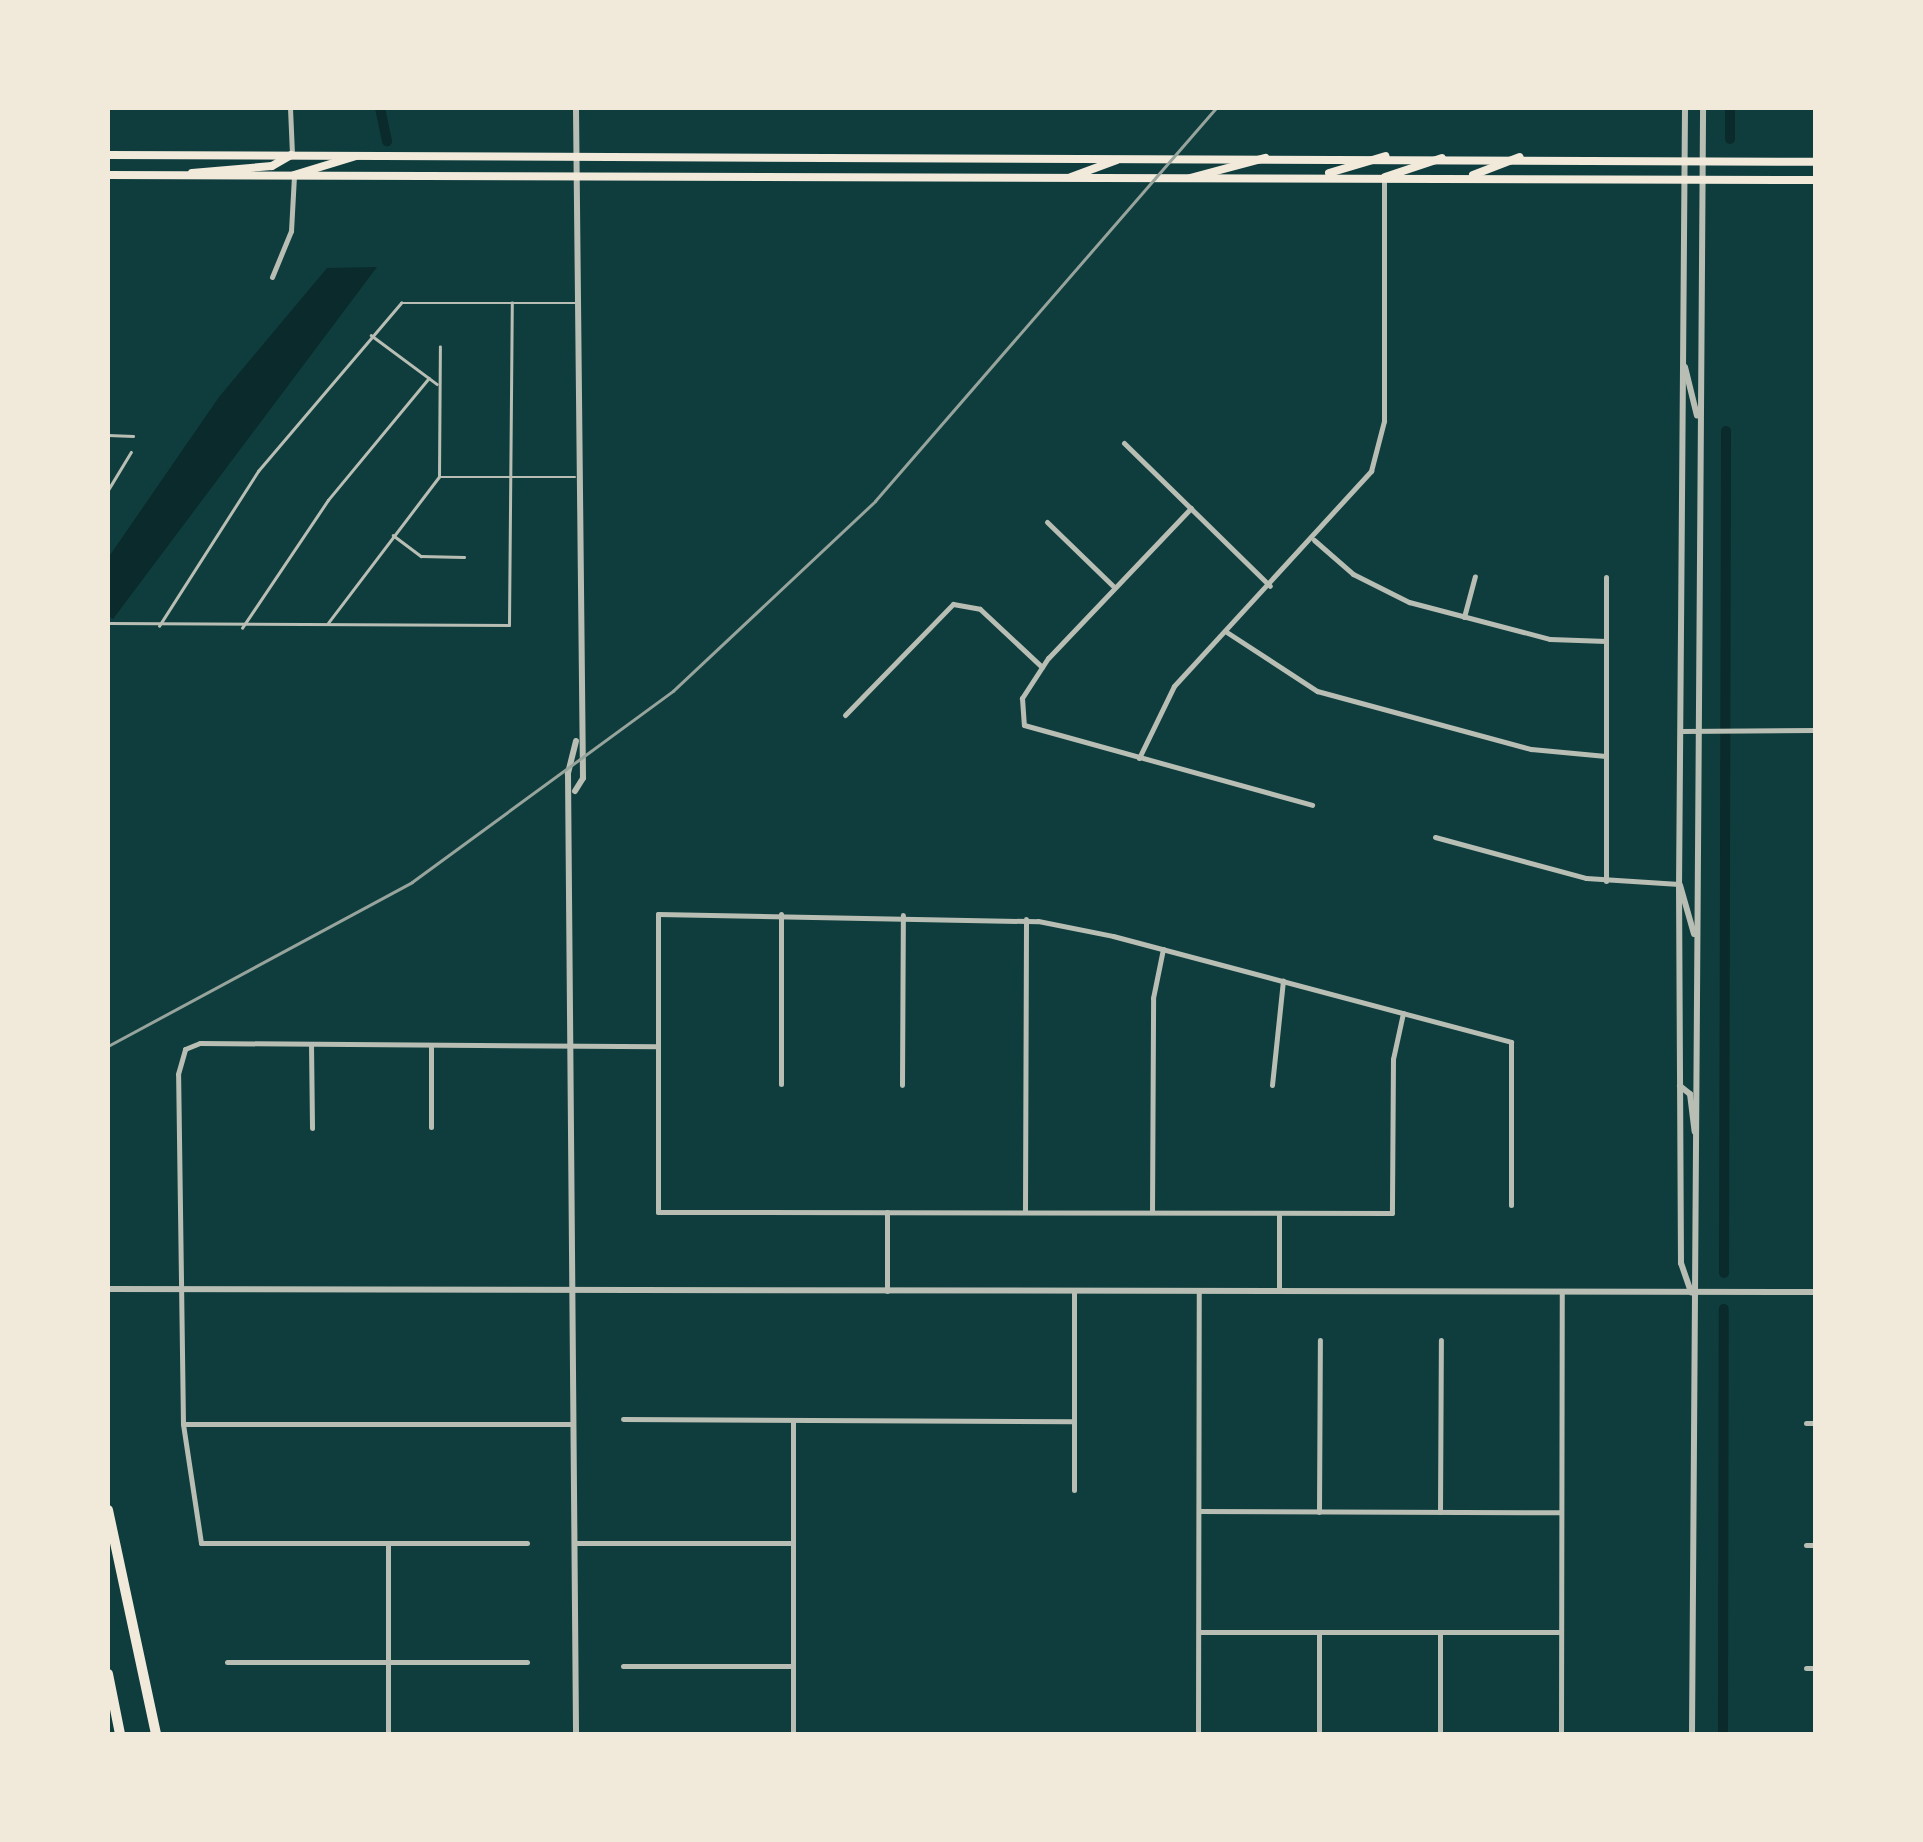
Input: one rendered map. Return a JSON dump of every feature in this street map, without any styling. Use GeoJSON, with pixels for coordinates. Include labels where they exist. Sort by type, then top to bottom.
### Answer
{"type":"FeatureCollection","features":[{"type":"Feature","properties":{"kind":"highway"},"geometry":{"type":"LineString","coordinates":[[108,1510],[156,1734]]}},
{"type":"Feature","properties":{"kind":"highway"},"geometry":{"type":"LineString","coordinates":[[108,1674],[120,1734]]}},
{"type":"Feature","properties":{"kind":"main road"},"geometry":{"type":"LineString","coordinates":[[108,155],[576,160],[1289,154],[1816,162]]}},
{"type":"Feature","properties":{"kind":"main road"},"geometry":{"type":"LineString","coordinates":[[1190,178],[1289,154]]}},
{"type":"Feature","properties":{"kind":"main road"},"geometry":{"type":"LineString","coordinates":[[188,175],[291,155]]}},
{"type":"Feature","properties":{"kind":"main road"},"geometry":{"type":"LineString","coordinates":[[1290,178],[1364,169],[1387,155]]}},
{"type":"Feature","properties":{"kind":"main road"},"geometry":{"type":"LineString","coordinates":[[1384,177],[1456,155]]}},
{"type":"Feature","properties":{"kind":"main road"},"geometry":{"type":"LineString","coordinates":[[294,176],[356,156]]}},
{"type":"Feature","properties":{"kind":"main road"},"geometry":{"type":"LineString","coordinates":[[1070,177],[1131,156]]}},
{"type":"Feature","properties":{"kind":"main road"},"geometry":{"type":"LineString","coordinates":[[1459,178],[1520,156]]}},
{"type":"Feature","properties":{"kind":"main road"},"geometry":{"type":"LineString","coordinates":[[108,175],[1816,180]]}},
{"type":"Feature","properties":{"kind":"street"},"geometry":{"type":"LineString","coordinates":[[290,108],[291,155]]}},
{"type":"Feature","properties":{"kind":"street"},"geometry":{"type":"LineString","coordinates":[[575,790],[583,778],[576,741],[576,108]]}},
{"type":"Feature","properties":{"kind":"street"},"geometry":{"type":"LineString","coordinates":[[1685,108],[1680,1086],[1682,1263],[1691,1293]]}},
{"type":"Feature","properties":{"kind":"street"},"geometry":{"type":"LineString","coordinates":[[1692,1734],[1691,1293],[1699,1164],[1703,108]]}},
{"type":"Feature","properties":{"kind":"street"},"geometry":{"type":"LineString","coordinates":[[272,277],[291,230],[294,176]]}},
{"type":"Feature","properties":{"kind":"street"},"geometry":{"type":"LineString","coordinates":[[1139,758],[1162,703],[1362,488],[1382,438],[1384,177]]}},
{"type":"Feature","properties":{"kind":"street"},"geometry":{"type":"LineString","coordinates":[[1683,365],[1700,438]]}},
{"type":"Feature","properties":{"kind":"street"},"geometry":{"type":"LineString","coordinates":[[1124,443],[1270,586]]}},
{"type":"Feature","properties":{"kind":"street"},"geometry":{"type":"LineString","coordinates":[[1191,508],[1042,666],[1020,713],[1033,730],[1312,804]]}},
{"type":"Feature","properties":{"kind":"street"},"geometry":{"type":"LineString","coordinates":[[1047,522],[1114,587]]}},
{"type":"Feature","properties":{"kind":"street"},"geometry":{"type":"LineString","coordinates":[[1314,540],[1388,594],[1464,617],[1606,642]]}},
{"type":"Feature","properties":{"kind":"street"},"geometry":{"type":"LineString","coordinates":[[1464,617],[1476,576]]}},
{"type":"Feature","properties":{"kind":"street"},"geometry":{"type":"LineString","coordinates":[[1606,577],[1606,882]]}},
{"type":"Feature","properties":{"kind":"street"},"geometry":{"type":"LineString","coordinates":[[845,715],[944,610],[964,602],[1042,666]]}},
{"type":"Feature","properties":{"kind":"street"},"geometry":{"type":"LineString","coordinates":[[1225,631],[1317,692],[1550,753],[1606,756]]}},
{"type":"Feature","properties":{"kind":"street"},"geometry":{"type":"LineString","coordinates":[[1681,731],[1816,730],[1816,716]]}},
{"type":"Feature","properties":{"kind":"street"},"geometry":{"type":"LineString","coordinates":[[576,741],[568,749],[575,790],[576,1734]]}},
{"type":"Feature","properties":{"kind":"street"},"geometry":{"type":"LineString","coordinates":[[1435,837],[1606,882],[1679,884]]}},
{"type":"Feature","properties":{"kind":"street"},"geometry":{"type":"LineString","coordinates":[[1679,884],[1690,900],[1698,970]]}},
{"type":"Feature","properties":{"kind":"street"},"geometry":{"type":"LineString","coordinates":[[1402,1013],[1392,1059],[1392,1213],[658,1212],[658,914],[902,914],[1026,919],[1163,950],[1283,981],[1511,1042],[1511,1204]]}},
{"type":"Feature","properties":{"kind":"street"},"geometry":{"type":"LineString","coordinates":[[781,914],[781,1084]]}},
{"type":"Feature","properties":{"kind":"street"},"geometry":{"type":"LineString","coordinates":[[902,914],[902,1085]]}},
{"type":"Feature","properties":{"kind":"street"},"geometry":{"type":"LineString","coordinates":[[1025,1212],[1026,919]]}},
{"type":"Feature","properties":{"kind":"street"},"geometry":{"type":"LineString","coordinates":[[1152,1212],[1153,998],[1163,950]]}},
{"type":"Feature","properties":{"kind":"street"},"geometry":{"type":"LineString","coordinates":[[1272,1085],[1283,981]]}},
{"type":"Feature","properties":{"kind":"street"},"geometry":{"type":"LineString","coordinates":[[527,1543],[201,1543],[183,1424],[185,1050],[311,1044],[658,1046]]}},
{"type":"Feature","properties":{"kind":"street"},"geometry":{"type":"LineString","coordinates":[[311,1044],[312,1128]]}},
{"type":"Feature","properties":{"kind":"street"},"geometry":{"type":"LineString","coordinates":[[431,1045],[431,1127]]}},
{"type":"Feature","properties":{"kind":"street"},"geometry":{"type":"LineString","coordinates":[[1680,1086],[1690,1094],[1699,1164]]}},
{"type":"Feature","properties":{"kind":"street"},"geometry":{"type":"LineString","coordinates":[[887,1212],[887,1290]]}},
{"type":"Feature","properties":{"kind":"street"},"geometry":{"type":"LineString","coordinates":[[1279,1212],[1279,1291]]}},
{"type":"Feature","properties":{"kind":"street"},"geometry":{"type":"LineString","coordinates":[[108,1289],[1816,1292]]}},
{"type":"Feature","properties":{"kind":"street"},"geometry":{"type":"LineString","coordinates":[[1074,1291],[1074,1490]]}},
{"type":"Feature","properties":{"kind":"street"},"geometry":{"type":"LineString","coordinates":[[1198,1734],[1199,1291]]}},
{"type":"Feature","properties":{"kind":"street"},"geometry":{"type":"LineString","coordinates":[[1561,1734],[1562,1292]]}},
{"type":"Feature","properties":{"kind":"street"},"geometry":{"type":"LineString","coordinates":[[1319,1512],[1320,1340]]}},
{"type":"Feature","properties":{"kind":"street"},"geometry":{"type":"LineString","coordinates":[[1440,1340],[1440,1512]]}},
{"type":"Feature","properties":{"kind":"street"},"geometry":{"type":"LineString","coordinates":[[623,1419],[1074,1421]]}},
{"type":"Feature","properties":{"kind":"street"},"geometry":{"type":"LineString","coordinates":[[793,1421],[793,1734]]}},
{"type":"Feature","properties":{"kind":"street"},"geometry":{"type":"LineString","coordinates":[[1806,1423],[1816,1423]]}},
{"type":"Feature","properties":{"kind":"street"},"geometry":{"type":"LineString","coordinates":[[183,1424],[576,1424]]}},
{"type":"Feature","properties":{"kind":"street"},"geometry":{"type":"LineString","coordinates":[[1198,1512],[1561,1512]]}},
{"type":"Feature","properties":{"kind":"street"},"geometry":{"type":"LineString","coordinates":[[576,1542],[793,1542]]}},
{"type":"Feature","properties":{"kind":"street"},"geometry":{"type":"LineString","coordinates":[[388,1543],[388,1734]]}},
{"type":"Feature","properties":{"kind":"street"},"geometry":{"type":"LineString","coordinates":[[1806,1545],[1816,1545]]}},
{"type":"Feature","properties":{"kind":"street"},"geometry":{"type":"LineString","coordinates":[[1198,1632],[1561,1632]]}},
{"type":"Feature","properties":{"kind":"street"},"geometry":{"type":"LineString","coordinates":[[1319,1632],[1319,1734]]}},
{"type":"Feature","properties":{"kind":"street"},"geometry":{"type":"LineString","coordinates":[[1440,1632],[1440,1734]]}},
{"type":"Feature","properties":{"kind":"street"},"geometry":{"type":"LineString","coordinates":[[228,1662],[527,1662]]}},
{"type":"Feature","properties":{"kind":"street"},"geometry":{"type":"LineString","coordinates":[[623,1666],[793,1666]]}},
{"type":"Feature","properties":{"kind":"street"},"geometry":{"type":"LineString","coordinates":[[1806,1668],[1816,1668]]}},
{"type":"Feature","properties":{"kind":"lane"},"geometry":{"type":"LineString","coordinates":[[158,628],[258,472],[370,334],[401,303],[576,303]]}},
{"type":"Feature","properties":{"kind":"lane"},"geometry":{"type":"LineString","coordinates":[[108,623],[158,628],[509,626],[512,303]]}},
{"type":"Feature","properties":{"kind":"lane"},"geometry":{"type":"LineString","coordinates":[[370,334],[440,386]]}},
{"type":"Feature","properties":{"kind":"lane"},"geometry":{"type":"LineString","coordinates":[[326,626],[439,477],[440,347]]}},
{"type":"Feature","properties":{"kind":"lane"},"geometry":{"type":"LineString","coordinates":[[242,628],[328,500],[429,378]]}},
{"type":"Feature","properties":{"kind":"lane"},"geometry":{"type":"LineString","coordinates":[[108,436],[133,436]]}},
{"type":"Feature","properties":{"kind":"lane"},"geometry":{"type":"LineString","coordinates":[[108,490],[131,452]]}},
{"type":"Feature","properties":{"kind":"lane"},"geometry":{"type":"LineString","coordinates":[[439,477],[575,476]]}},
{"type":"Feature","properties":{"kind":"lane"},"geometry":{"type":"LineString","coordinates":[[393,535],[421,556],[464,557]]}},
{"type":"Feature","properties":{"kind":"water"},"geometry":{"type":"Polygon","coordinates":[[[377,267],[113,619],[108,616],[108,558],[219,397],[327,268],[377,267]]]}},
{"type":"Feature","properties":{"kind":"waterway"},"geometry":{"type":"LineString","coordinates":[[380,108],[387,141]]}},
{"type":"Feature","properties":{"kind":"waterway"},"geometry":{"type":"LineString","coordinates":[[1730,108],[1730,139]]}},
{"type":"Feature","properties":{"kind":"waterway"},"geometry":{"type":"LineString","coordinates":[[1724,1273],[1726,431]]}},
{"type":"Feature","properties":{"kind":"waterway"},"geometry":{"type":"LineString","coordinates":[[1723,1734],[1724,1309]]}},
{"type":"Feature","properties":{"kind":"railway"},"geometry":{"type":"LineString","coordinates":[[108,1046],[412,882],[673,691],[875,501],[1216,108]]}}]}
